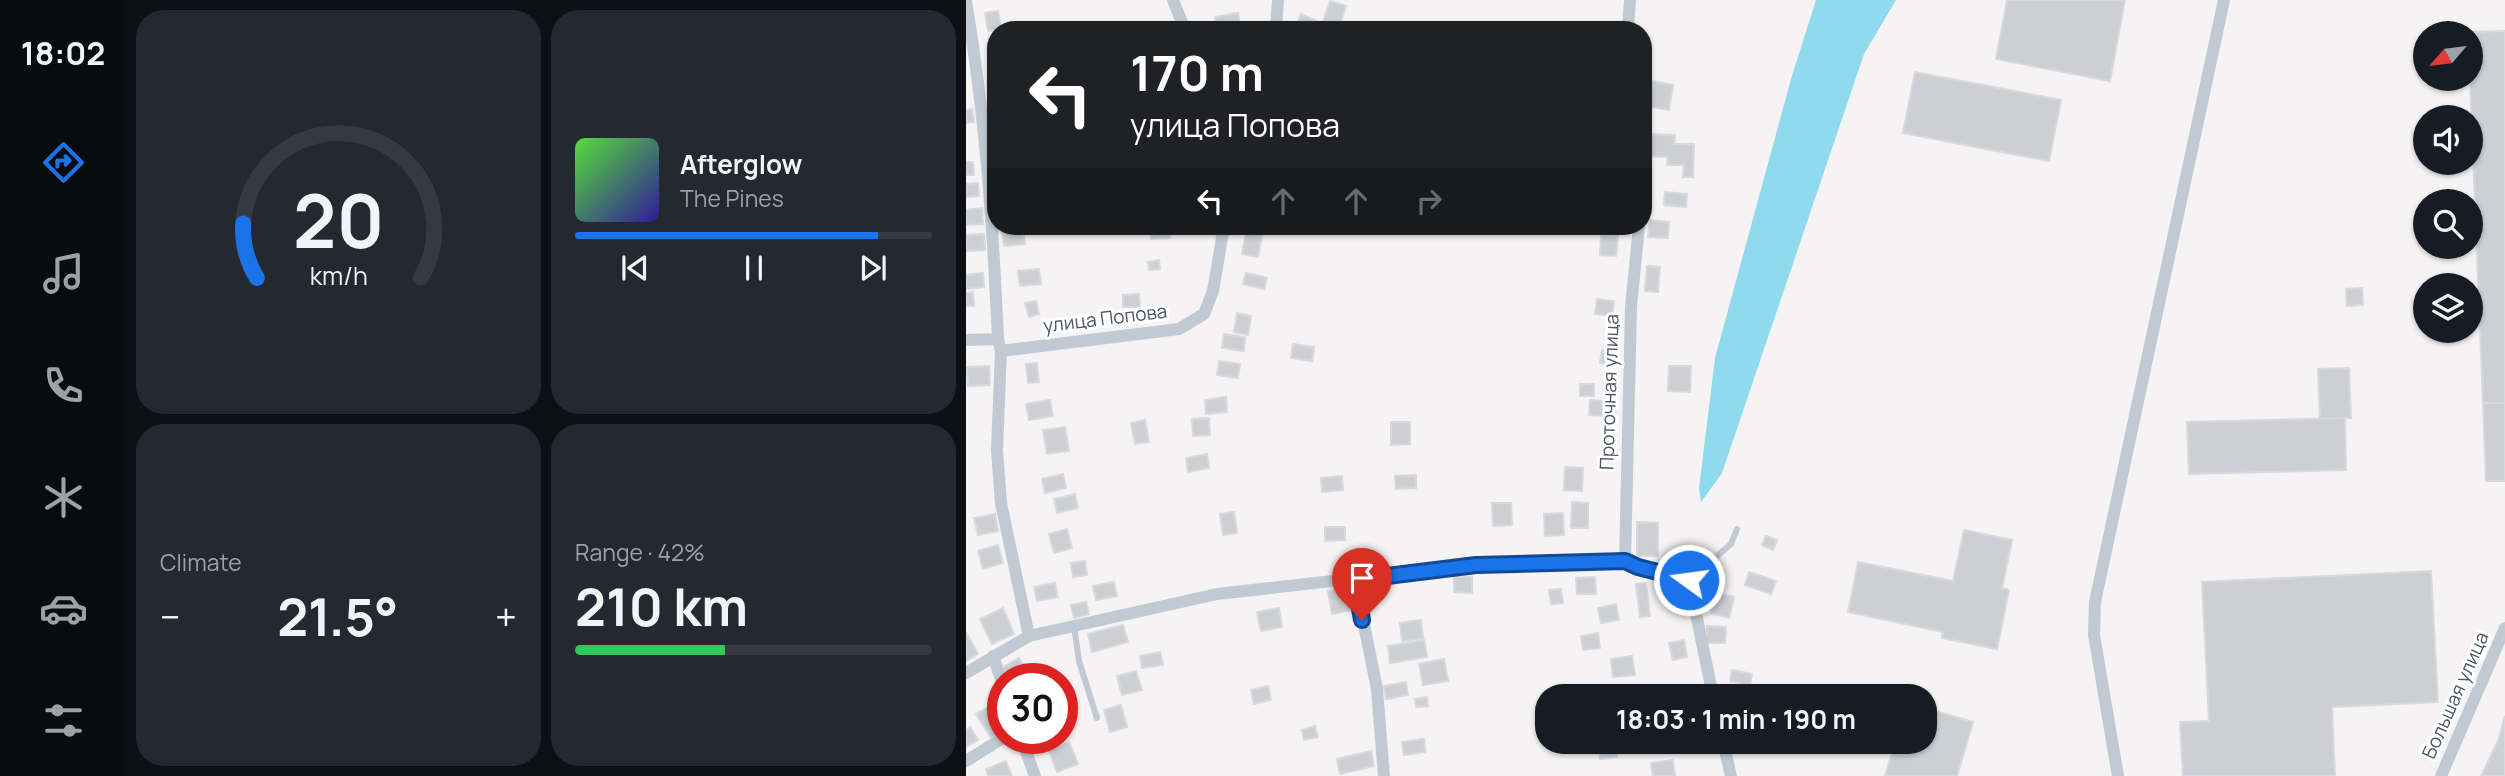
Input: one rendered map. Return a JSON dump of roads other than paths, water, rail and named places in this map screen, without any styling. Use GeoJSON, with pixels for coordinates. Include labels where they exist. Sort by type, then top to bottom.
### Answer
{"type":"FeatureCollection","features":[{"type":"Feature","properties":{"kind":"street"},"geometry":{"type":"LineString","coordinates":[[1173,0],[1181,21]]}},
{"type":"Feature","properties":{"kind":"street"},"geometry":{"type":"LineString","coordinates":[[1277,21],[1278,0]]}},
{"type":"Feature","properties":{"kind":"street"},"geometry":{"type":"LineString","coordinates":[[1629,21],[1630,0]]}},
{"type":"Feature","properties":{"kind":"street"},"geometry":{"type":"LineString","coordinates":[[2118,776],[2094,635],[2095,602],[2224,0]]}},
{"type":"Feature","properties":{"kind":"street"},"geometry":{"type":"LineString","coordinates":[[966,1],[983,102],[987,159]]}},
{"type":"Feature","properties":{"kind":"street"},"geometry":{"type":"LineString","coordinates":[[992,235],[1000,345],[997,450],[1001,503],[1029,636]]}},
{"type":"Feature","properties":{"kind":"street","name":"улица Попова"},"geometry":{"type":"LineString","coordinates":[[966,340],[1000,345],[1179,329],[1203,314],[1213,291],[1222,235]]}},
{"type":"Feature","properties":{"kind":"street","name":"Проточная улица"},"geometry":{"type":"LineString","coordinates":[[1625,561],[1631,307],[1638,235]]}},
{"type":"Feature","properties":{"kind":"street"},"geometry":{"type":"LineString","coordinates":[[966,673],[1029,636],[1217,594],[1476,565],[1625,561],[1689,580],[1711,684]]}},
{"type":"Feature","properties":{"kind":"street"},"geometry":{"type":"LineString","coordinates":[[1355,580],[1377,689],[1384,776]]}},
{"type":"Feature","properties":{"kind":"street","name":"Большая улица"},"geometry":{"type":"LineString","coordinates":[[2441,776],[2505,628]]}},
{"type":"Feature","properties":{"kind":"street"},"geometry":{"type":"LineString","coordinates":[[993,656],[995,663]]}},
{"type":"Feature","properties":{"kind":"street"},"geometry":{"type":"LineString","coordinates":[[966,761],[987,748]]}},
{"type":"Feature","properties":{"kind":"street"},"geometry":{"type":"LineString","coordinates":[[1027,754],[1035,776]]}},
{"type":"Feature","properties":{"kind":"street"},"geometry":{"type":"LineString","coordinates":[[1726,754],[1731,776]]}},
{"type":"Feature","properties":{"kind":"lane"},"geometry":{"type":"LineString","coordinates":[[1689,580],[1731,544],[1737,529]]}},
{"type":"Feature","properties":{"kind":"lane"},"geometry":{"type":"LineString","coordinates":[[1074,625],[1079,661],[1097,718]]}},
{"type":"Feature","properties":{"kind":"water"},"geometry":{"type":"Polygon","coordinates":[[[1816,0],[1896,0],[1864,54],[1722,473],[1701,502],[1699,488],[1715,358],[1791,79],[1816,0]]]}}]}
